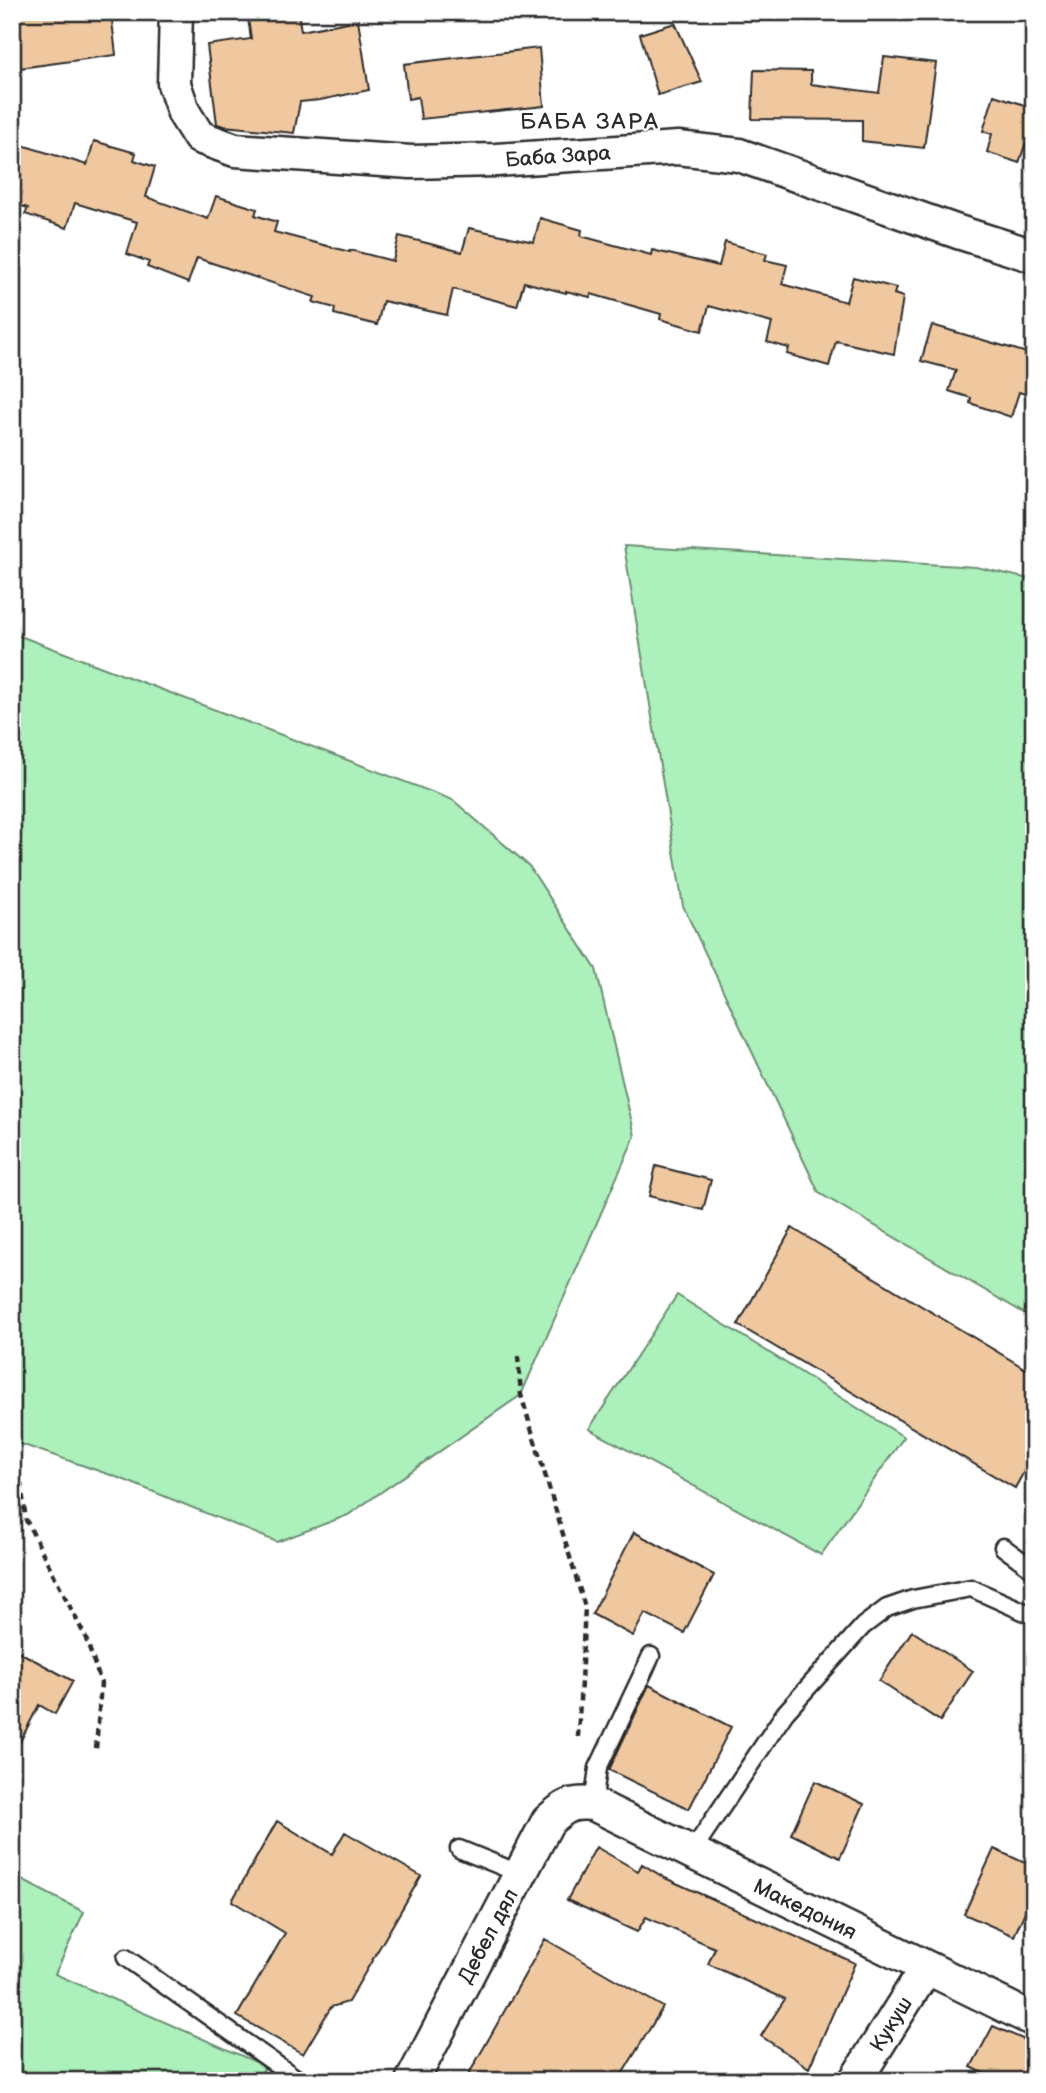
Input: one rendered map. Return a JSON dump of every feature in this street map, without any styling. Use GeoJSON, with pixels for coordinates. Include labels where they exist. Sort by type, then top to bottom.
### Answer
{"type":"FeatureCollection","features":[{"type":"Feature","properties":{"kind":"street","name":"Баба Зара"},"geometry":{"type":"LineString","coordinates":[[176,12],[174,84],[184,113],[198,137],[235,150],[411,162],[495,160],[678,148],[739,155],[1034,256]]}},
{"type":"Feature","properties":{"kind":"street","name":"Македония"},"geometry":{"type":"LineString","coordinates":[[584,1803],[1034,2020]]}},
{"type":"Feature","properties":{"kind":"street","name":"Дебел дял"},"geometry":{"type":"LineString","coordinates":[[412,2081],[548,1821],[561,1809],[584,1803]]}},
{"type":"Feature","properties":{"kind":"street","name":"Кукуш"},"geometry":{"type":"LineString","coordinates":[[855,2081],[926,1968]]}},
{"type":"Feature","properties":{"kind":"lane"},"geometry":{"type":"LineString","coordinates":[[1003,1547],[1034,1570]]}},
{"type":"Feature","properties":{"kind":"lane"},"geometry":{"type":"LineString","coordinates":[[691,1853],[785,1713],[863,1626],[887,1608],[912,1599],[971,1588],[1034,1616]]}},
{"type":"Feature","properties":{"kind":"lane"},"geometry":{"type":"LineString","coordinates":[[584,1803],[651,1656]]}},
{"type":"Feature","properties":{"kind":"lane"},"geometry":{"type":"LineString","coordinates":[[459,1849],[521,1874]]}},
{"type":"Feature","properties":{"kind":"lane"},"geometry":{"type":"LineString","coordinates":[[126,1958],[300,2081]]}},
{"type":"Feature","properties":{"kind":"path"},"geometry":{"type":"LineString","coordinates":[[518,1356],[521,1395],[585,1607],[579,1737]]}},
{"type":"Feature","properties":{"kind":"path"},"geometry":{"type":"LineString","coordinates":[[12,1474],[21,1484],[26,1520],[85,1636],[101,1683],[96,1749]]}},
{"type":"Feature","properties":{"kind":"green space"},"geometry":{"type":"Polygon","coordinates":[[[624,546],[976,567],[1034,580],[1034,1319],[819,1193],[683,906],[624,546]]]}},
{"type":"Feature","properties":{"kind":"green space"},"geometry":{"type":"Polygon","coordinates":[[[12,633],[453,800],[529,866],[596,969],[635,1136],[521,1395],[348,1515],[277,1542],[122,1479],[12,1441],[12,633]]]}},
{"type":"Feature","properties":{"kind":"green space"},"geometry":{"type":"Polygon","coordinates":[[[677,1295],[904,1437],[821,1555],[589,1429],[677,1295]]]}},
{"type":"Feature","properties":{"kind":"green space"},"geometry":{"type":"Polygon","coordinates":[[[12,1875],[84,1912],[55,1974],[265,2066],[258,2081],[12,2081],[12,1875]]]}},
{"type":"Feature","properties":{"kind":"building"},"geometry":{"type":"Polygon","coordinates":[[[12,12],[111,12],[116,55],[12,69],[12,12]]]}},
{"type":"Feature","properties":{"kind":"building"},"geometry":{"type":"Polygon","coordinates":[[[247,12],[298,12],[301,31],[358,20],[369,90],[300,102],[294,133],[217,124],[207,45],[251,39],[247,12]]]}},
{"type":"Feature","properties":{"kind":"building"},"geometry":{"type":"Polygon","coordinates":[[[675,23],[702,82],[658,95],[640,34],[675,23]]]}},
{"type":"Feature","properties":{"kind":"building"},"geometry":{"type":"Polygon","coordinates":[[[539,48],[544,106],[421,119],[418,97],[408,99],[404,64],[539,48]]]}},
{"type":"Feature","properties":{"kind":"building"},"geometry":{"type":"Polygon","coordinates":[[[884,57],[936,63],[924,148],[862,141],[862,120],[752,119],[754,70],[811,71],[811,84],[879,93],[884,57]]]}},
{"type":"Feature","properties":{"kind":"building"},"geometry":{"type":"Polygon","coordinates":[[[994,95],[1034,108],[1034,148],[1025,145],[1019,163],[987,152],[992,134],[983,131],[994,95]]]}},
{"type":"Feature","properties":{"kind":"building"},"geometry":{"type":"Polygon","coordinates":[[[94,141],[136,153],[134,160],[155,167],[146,197],[208,219],[216,196],[257,209],[255,215],[277,222],[274,232],[393,261],[399,236],[462,252],[469,228],[534,242],[540,218],[582,230],[581,236],[651,255],[652,250],[719,266],[725,242],[767,254],[765,260],[787,265],[782,284],[846,302],[853,277],[896,288],[894,294],[903,297],[894,354],[836,341],[829,366],[787,354],[789,348],[767,342],[772,323],[709,306],[702,331],[660,319],[661,314],[591,294],[590,297],[566,293],[524,282],[517,306],[453,289],[447,315],[383,301],[377,325],[334,314],[335,308],[313,302],[315,297],[197,258],[188,283],[147,267],[149,262],[127,254],[137,222],[75,203],[67,228],[25,214],[28,208],[12,203],[12,176],[22,145],[87,165],[94,141]]]}},
{"type":"Feature","properties":{"kind":"building"},"geometry":{"type":"Polygon","coordinates":[[[932,325],[1034,355],[1034,397],[1019,392],[1011,417],[970,403],[971,398],[949,391],[956,370],[921,361],[932,325]]]}},
{"type":"Feature","properties":{"kind":"building"},"geometry":{"type":"Polygon","coordinates":[[[656,1166],[711,1180],[703,1210],[649,1196],[656,1166]]]}},
{"type":"Feature","properties":{"kind":"building"},"geometry":{"type":"Polygon","coordinates":[[[792,1228],[1034,1374],[1034,1453],[1015,1488],[738,1325],[792,1228]]]}},
{"type":"Feature","properties":{"kind":"building"},"geometry":{"type":"Polygon","coordinates":[[[634,1532],[714,1575],[684,1633],[645,1613],[633,1636],[592,1614],[634,1532]]]}},
{"type":"Feature","properties":{"kind":"building"},"geometry":{"type":"Polygon","coordinates":[[[912,1631],[973,1671],[940,1721],[879,1681],[912,1631]]]}},
{"type":"Feature","properties":{"kind":"building"},"geometry":{"type":"Polygon","coordinates":[[[12,1648],[73,1681],[55,1714],[39,1705],[12,1757],[12,1648]]]}},
{"type":"Feature","properties":{"kind":"building"},"geometry":{"type":"Polygon","coordinates":[[[649,1685],[731,1727],[689,1809],[609,1770],[649,1685]]]}},
{"type":"Feature","properties":{"kind":"building"},"geometry":{"type":"Polygon","coordinates":[[[815,1781],[864,1804],[840,1858],[791,1834],[815,1781]]]}},
{"type":"Feature","properties":{"kind":"building"},"geometry":{"type":"Polygon","coordinates":[[[277,1821],[332,1854],[345,1832],[421,1876],[348,2002],[331,2007],[303,2054],[237,2016],[285,1933],[232,1901],[277,1821]]]}},
{"type":"Feature","properties":{"kind":"building"},"geometry":{"type":"Polygon","coordinates":[[[596,1847],[638,1871],[642,1864],[665,1878],[855,1963],[809,2068],[761,2036],[785,1999],[708,1964],[715,1948],[646,1917],[637,1932],[567,1900],[596,1847]]]}},
{"type":"Feature","properties":{"kind":"building"},"geometry":{"type":"Polygon","coordinates":[[[994,1849],[1034,1867],[1034,1892],[1014,1936],[964,1914],[994,1849]]]}},
{"type":"Feature","properties":{"kind":"building"},"geometry":{"type":"Polygon","coordinates":[[[545,1939],[663,2007],[618,2081],[465,2081],[545,1939]]]}},
{"type":"Feature","properties":{"kind":"building"},"geometry":{"type":"Polygon","coordinates":[[[993,2026],[1034,2044],[1034,2081],[1000,2081],[971,2067],[993,2026]]]}},
{"type":"Feature","properties":{"kind":"district","name":"БАБА ЗАРА"},"geometry":{"type":"Point","coordinates":[590,121]}}]}
